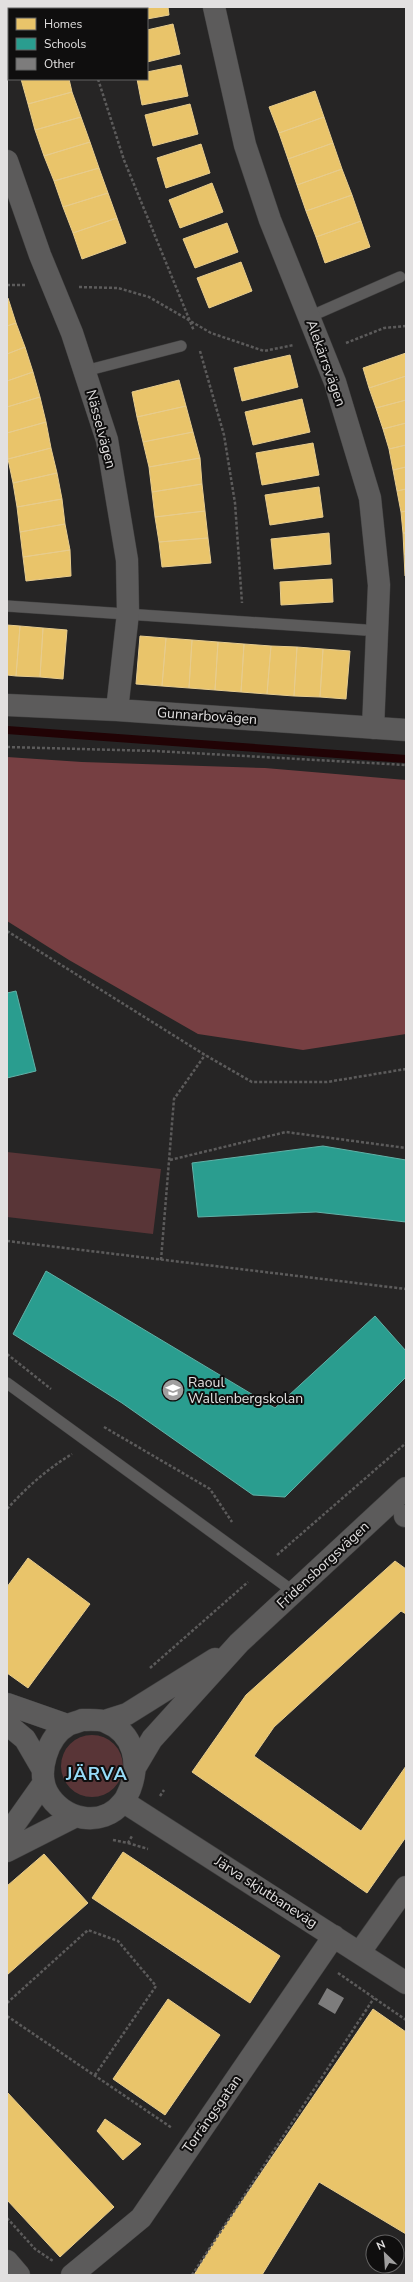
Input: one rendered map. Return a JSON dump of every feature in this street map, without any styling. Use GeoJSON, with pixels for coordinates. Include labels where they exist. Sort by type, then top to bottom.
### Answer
{"type":"FeatureCollection","features":[{"type":"Feature","properties":{"kind":"street","name":"Alekärrsvägen"},"geometry":{"type":"LineString","coordinates":[[214,7],[245,145],[270,220],[335,382],[370,498],[379,585],[373,728]]}},
{"type":"Feature","properties":{"kind":"street","name":"Nässelvägen"},"geometry":{"type":"LineString","coordinates":[[7,161],[52,284],[72,333],[107,440],[127,560],[128,613],[117,710]]}},
{"type":"Feature","properties":{"kind":"street","name":"Gunnarbovägen"},"geometry":{"type":"LineString","coordinates":[[7,705],[117,710],[406,730]]}},
{"type":"Feature","properties":{"kind":"street","name":"Fridensborgsvägen"},"geometry":{"type":"LineString","coordinates":[[136,1766],[152,1739],[239,1643],[406,1488]]}},
{"type":"Feature","properties":{"kind":"street","name":"Fridensborgsvägen"},"geometry":{"type":"LineString","coordinates":[[105,1721],[127,1714],[239,1643]]}},
{"type":"Feature","properties":{"kind":"street"},"geometry":{"type":"LineString","coordinates":[[7,1704],[39,1717],[67,1725]]}},
{"type":"Feature","properties":{"kind":"street"},"geometry":{"type":"LineString","coordinates":[[7,1724],[26,1739],[43,1777],[53,1803],[74,1817],[84,1819],[101,1817],[111,1813],[124,1802],[136,1766],[133,1751],[126,1737],[105,1721],[82,1720],[67,1725],[50,1746],[43,1777],[7,1835]]}},
{"type":"Feature","properties":{"kind":"street","name":"Järva skjutbaneväg"},"geometry":{"type":"LineString","coordinates":[[124,1802],[360,1952],[406,1983]]}},
{"type":"Feature","properties":{"kind":"street"},"geometry":{"type":"LineString","coordinates":[[7,1851],[74,1817]]}},
{"type":"Feature","properties":{"kind":"street"},"geometry":{"type":"LineString","coordinates":[[360,1952],[406,1887]]}},
{"type":"Feature","properties":{"kind":"street","name":"Torrängsgatan"},"geometry":{"type":"LineString","coordinates":[[64,2269],[141,2218],[334,1936]]}},
{"type":"Feature","properties":{"kind":"street"},"geometry":{"type":"LineString","coordinates":[[7,2261],[19,2275]]}},
{"type":"Feature","properties":{"kind":"lane"},"geometry":{"type":"LineString","coordinates":[[309,317],[400,277]]}},
{"type":"Feature","properties":{"kind":"lane"},"geometry":{"type":"LineString","coordinates":[[85,371],[181,346]]}},
{"type":"Feature","properties":{"kind":"lane"},"geometry":{"type":"LineString","coordinates":[[7,606],[366,630]]}},
{"type":"Feature","properties":{"kind":"lane"},"geometry":{"type":"LineString","coordinates":[[7,1383],[294,1592]]}},
{"type":"Feature","properties":{"kind":"path"},"geometry":{"type":"LineString","coordinates":[[52,284],[118,288],[150,297],[211,333],[264,351],[305,343],[320,345],[343,344],[384,328],[406,326]]}},
{"type":"Feature","properties":{"kind":"path"},"geometry":{"type":"LineString","coordinates":[[7,747],[155,751],[406,765]]}},
{"type":"Feature","properties":{"kind":"path"},"geometry":{"type":"LineString","coordinates":[[7,931],[205,1055],[252,1082],[327,1082],[406,1069]]}},
{"type":"Feature","properties":{"kind":"path"},"geometry":{"type":"LineString","coordinates":[[161,1260],[174,1099],[205,1055]]}},
{"type":"Feature","properties":{"kind":"path"},"geometry":{"type":"LineString","coordinates":[[170,1160],[286,1132],[406,1148]]}},
{"type":"Feature","properties":{"kind":"path"},"geometry":{"type":"LineString","coordinates":[[7,1241],[406,1289]]}},
{"type":"Feature","properties":{"kind":"path"},"geometry":{"type":"LineString","coordinates":[[7,1354],[54,1391]]}},
{"type":"Feature","properties":{"kind":"path"},"geometry":{"type":"LineString","coordinates":[[103,1427],[210,1489],[236,1527]]}},
{"type":"Feature","properties":{"kind":"path"},"geometry":{"type":"LineString","coordinates":[[7,1510],[22,1493],[52,1466],[89,1444]]}},
{"type":"Feature","properties":{"kind":"path"},"geometry":{"type":"LineString","coordinates":[[128,1843],[148,1849],[155,1853]]}},
{"type":"Feature","properties":{"kind":"path"},"geometry":{"type":"LineString","coordinates":[[7,2003],[88,1930],[118,1941],[156,1986],[95,2075]]}},
{"type":"Feature","properties":{"kind":"path"},"geometry":{"type":"LineString","coordinates":[[319,1959],[406,2020]]}},
{"type":"Feature","properties":{"kind":"path"},"geometry":{"type":"LineString","coordinates":[[192,2275],[374,1998]]}},
{"type":"Feature","properties":{"kind":"path"},"geometry":{"type":"LineString","coordinates":[[7,2016],[176,2131]]}},
{"type":"Feature","properties":{"kind":"path"},"geometry":{"type":"LineString","coordinates":[[7,2218],[35,2249],[64,2269]]}},
{"type":"Feature","properties":{"kind":"shaded area"},"geometry":{"type":"Polygon","coordinates":[[[7,757],[82,762],[265,768],[406,780],[406,1034],[303,1050],[198,1034],[69,960],[7,921],[7,757]]]}},
{"type":"Feature","properties":{"kind":"shaded area"},"geometry":{"type":"Polygon","coordinates":[[[7,1152],[161,1169],[153,1234],[7,1217],[7,1152]]]}},
{"type":"Feature","properties":{"kind":"shaded area"},"geometry":{"type":"Polygon","coordinates":[[[86,1735],[98,1735],[114,1744],[121,1754],[123,1766],[121,1778],[114,1788],[98,1797],[86,1797],[75,1792],[66,1783],[61,1772],[61,1760],[66,1749],[75,1740],[86,1735]]]}},
{"type":"Feature","properties":{"kind":"building: Homes"},"geometry":{"type":"Polygon","coordinates":[[[7,7],[53,7],[8,8],[7,25],[7,7]]]}},
{"type":"Feature","properties":{"kind":"building: Homes"},"geometry":{"type":"Polygon","coordinates":[[[168,7],[169,15],[148,19],[148,8],[121,8],[168,7]]]}},
{"type":"Feature","properties":{"kind":"building: Homes"},"geometry":{"type":"Polygon","coordinates":[[[173,24],[180,54],[148,62],[148,30],[173,24]]]}},
{"type":"Feature","properties":{"kind":"building: Homes"},"geometry":{"type":"Polygon","coordinates":[[[181,65],[188,96],[142,105],[137,80],[148,80],[148,72],[181,65]]]}},
{"type":"Feature","properties":{"kind":"building: Homes"},"geometry":{"type":"Polygon","coordinates":[[[21,80],[69,80],[72,92],[28,104],[21,80]]]}},
{"type":"Feature","properties":{"kind":"building: Homes"},"geometry":{"type":"Polygon","coordinates":[[[315,91],[324,117],[279,133],[269,107],[315,91]]]}},
{"type":"Feature","properties":{"kind":"building: Homes"},"geometry":{"type":"Polygon","coordinates":[[[72,92],[81,117],[35,130],[28,104],[72,92]]]}},
{"type":"Feature","properties":{"kind":"building: Homes"},"geometry":{"type":"Polygon","coordinates":[[[190,104],[198,134],[153,146],[145,115],[190,104]]]}},
{"type":"Feature","properties":{"kind":"building: Homes"},"geometry":{"type":"Polygon","coordinates":[[[81,117],[90,142],[44,156],[35,130],[81,117]]]}},
{"type":"Feature","properties":{"kind":"building: Homes"},"geometry":{"type":"Polygon","coordinates":[[[324,117],[333,143],[288,159],[279,133],[324,117]]]}},
{"type":"Feature","properties":{"kind":"building: Homes"},"geometry":{"type":"Polygon","coordinates":[[[90,142],[99,168],[54,181],[44,156],[90,142]]]}},
{"type":"Feature","properties":{"kind":"building: Homes"},"geometry":{"type":"Polygon","coordinates":[[[333,143],[342,169],[297,185],[288,159],[333,143]]]}},
{"type":"Feature","properties":{"kind":"building: Homes"},"geometry":{"type":"Polygon","coordinates":[[[201,144],[210,173],[166,188],[157,158],[201,144]]]}},
{"type":"Feature","properties":{"kind":"building: Homes"},"geometry":{"type":"Polygon","coordinates":[[[99,168],[108,193],[63,207],[54,181],[99,168]]]}},
{"type":"Feature","properties":{"kind":"building: Homes"},"geometry":{"type":"Polygon","coordinates":[[[342,169],[352,195],[306,211],[297,185],[342,169]]]}},
{"type":"Feature","properties":{"kind":"building: Homes"},"geometry":{"type":"Polygon","coordinates":[[[212,183],[223,212],[180,228],[169,200],[212,183]]]}},
{"type":"Feature","properties":{"kind":"building: Homes"},"geometry":{"type":"Polygon","coordinates":[[[108,193],[117,218],[73,233],[63,207],[108,193]]]}},
{"type":"Feature","properties":{"kind":"building: Homes"},"geometry":{"type":"Polygon","coordinates":[[[352,195],[361,221],[316,237],[306,211],[352,195]]]}},
{"type":"Feature","properties":{"kind":"building: Homes"},"geometry":{"type":"Polygon","coordinates":[[[117,218],[126,243],[82,259],[73,233],[117,218]]]}},
{"type":"Feature","properties":{"kind":"building: Homes"},"geometry":{"type":"Polygon","coordinates":[[[361,221],[370,247],[325,263],[316,237],[361,221]]]}},
{"type":"Feature","properties":{"kind":"building: Homes"},"geometry":{"type":"Polygon","coordinates":[[[227,223],[238,252],[195,268],[183,239],[227,223]]]}},
{"type":"Feature","properties":{"kind":"building: Homes"},"geometry":{"type":"Polygon","coordinates":[[[241,262],[252,291],[209,308],[197,278],[241,262]]]}},
{"type":"Feature","properties":{"kind":"building: Homes"},"geometry":{"type":"Polygon","coordinates":[[[8,298],[16,323],[7,326],[7,299],[8,298]]]}},
{"type":"Feature","properties":{"kind":"building: Homes"},"geometry":{"type":"Polygon","coordinates":[[[16,323],[25,347],[7,354],[7,326],[16,323]]]}},
{"type":"Feature","properties":{"kind":"building: Homes"},"geometry":{"type":"Polygon","coordinates":[[[25,347],[33,372],[7,381],[7,354],[25,347]]]}},
{"type":"Feature","properties":{"kind":"building: Homes"},"geometry":{"type":"Polygon","coordinates":[[[406,353],[406,376],[369,388],[363,368],[406,353]]]}},
{"type":"Feature","properties":{"kind":"building: Homes"},"geometry":{"type":"Polygon","coordinates":[[[290,355],[298,387],[242,401],[234,368],[290,355]]]}},
{"type":"Feature","properties":{"kind":"building: Homes"},"geometry":{"type":"Polygon","coordinates":[[[33,372],[40,397],[7,407],[7,381],[33,372]]]}},
{"type":"Feature","properties":{"kind":"building: Homes"},"geometry":{"type":"Polygon","coordinates":[[[406,376],[406,400],[376,408],[369,388],[406,376]]]}},
{"type":"Feature","properties":{"kind":"building: Homes"},"geometry":{"type":"Polygon","coordinates":[[[179,380],[186,406],[137,417],[132,392],[179,380]]]}},
{"type":"Feature","properties":{"kind":"building: Homes"},"geometry":{"type":"Polygon","coordinates":[[[40,397],[46,422],[7,433],[7,407],[40,397]]]}},
{"type":"Feature","properties":{"kind":"building: Homes"},"geometry":{"type":"Polygon","coordinates":[[[302,399],[310,432],[253,445],[245,412],[302,399]]]}},
{"type":"Feature","properties":{"kind":"building: Homes"},"geometry":{"type":"Polygon","coordinates":[[[406,400],[406,423],[383,429],[376,408],[406,400]]]}},
{"type":"Feature","properties":{"kind":"building: Homes"},"geometry":{"type":"Polygon","coordinates":[[[186,406],[193,432],[143,442],[137,417],[186,406]]]}},
{"type":"Feature","properties":{"kind":"building: Homes"},"geometry":{"type":"Polygon","coordinates":[[[46,422],[51,448],[8,459],[7,433],[46,422]]]}},
{"type":"Feature","properties":{"kind":"building: Homes"},"geometry":{"type":"Polygon","coordinates":[[[406,423],[406,445],[389,449],[383,429],[406,423]]]}},
{"type":"Feature","properties":{"kind":"building: Homes"},"geometry":{"type":"Polygon","coordinates":[[[193,432],[200,458],[149,467],[143,442],[193,432]]]}},
{"type":"Feature","properties":{"kind":"building: Homes"},"geometry":{"type":"Polygon","coordinates":[[[313,443],[319,475],[262,485],[256,453],[313,443]]]}},
{"type":"Feature","properties":{"kind":"building: Homes"},"geometry":{"type":"Polygon","coordinates":[[[406,445],[406,467],[393,470],[389,449],[406,445]]]}},
{"type":"Feature","properties":{"kind":"building: Homes"},"geometry":{"type":"Polygon","coordinates":[[[51,448],[57,473],[13,483],[8,459],[51,448]]]}},
{"type":"Feature","properties":{"kind":"building: Homes"},"geometry":{"type":"Polygon","coordinates":[[[200,458],[202,484],[152,492],[149,467],[200,458]]]}},
{"type":"Feature","properties":{"kind":"building: Homes"},"geometry":{"type":"Polygon","coordinates":[[[406,467],[406,489],[397,491],[393,470],[406,467]]]}},
{"type":"Feature","properties":{"kind":"building: Homes"},"geometry":{"type":"Polygon","coordinates":[[[57,473],[62,499],[17,507],[13,483],[57,473]]]}},
{"type":"Feature","properties":{"kind":"building: Homes"},"geometry":{"type":"Polygon","coordinates":[[[202,484],[205,511],[155,517],[152,492],[202,484]]]}},
{"type":"Feature","properties":{"kind":"building: Homes"},"geometry":{"type":"Polygon","coordinates":[[[319,487],[323,517],[270,525],[265,495],[319,487]]]}},
{"type":"Feature","properties":{"kind":"building: Homes"},"geometry":{"type":"Polygon","coordinates":[[[406,489],[406,511],[401,512],[397,491],[406,489]]]}},
{"type":"Feature","properties":{"kind":"building: Homes"},"geometry":{"type":"Polygon","coordinates":[[[62,499],[65,524],[20,532],[17,507],[62,499]]]}},
{"type":"Feature","properties":{"kind":"building: Homes"},"geometry":{"type":"Polygon","coordinates":[[[205,511],[208,538],[159,542],[155,517],[205,511]]]}},
{"type":"Feature","properties":{"kind":"building: Homes"},"geometry":{"type":"Polygon","coordinates":[[[406,511],[406,533],[403,533],[401,512],[406,511]]]}},
{"type":"Feature","properties":{"kind":"building: Homes"},"geometry":{"type":"Polygon","coordinates":[[[65,524],[70,550],[23,557],[20,532],[65,524]]]}},
{"type":"Feature","properties":{"kind":"building: Homes"},"geometry":{"type":"Polygon","coordinates":[[[329,533],[331,564],[274,569],[271,539],[329,533]]]}},
{"type":"Feature","properties":{"kind":"building: Homes"},"geometry":{"type":"Polygon","coordinates":[[[403,533],[406,533],[406,554],[404,554],[403,533]]]}},
{"type":"Feature","properties":{"kind":"building: Homes"},"geometry":{"type":"Polygon","coordinates":[[[208,538],[211,563],[162,567],[159,542],[208,538]]]}},
{"type":"Feature","properties":{"kind":"building: Homes"},"geometry":{"type":"Polygon","coordinates":[[[70,550],[71,576],[26,581],[23,557],[70,550]]]}},
{"type":"Feature","properties":{"kind":"building: Homes"},"geometry":{"type":"Polygon","coordinates":[[[404,554],[406,554],[405,576],[404,554]]]}},
{"type":"Feature","properties":{"kind":"building: Homes"},"geometry":{"type":"Polygon","coordinates":[[[332,579],[333,602],[281,605],[280,582],[332,579]]]}},
{"type":"Feature","properties":{"kind":"building: Homes"},"geometry":{"type":"Polygon","coordinates":[[[7,625],[20,626],[16,676],[7,675],[7,625]]]}},
{"type":"Feature","properties":{"kind":"building: Homes"},"geometry":{"type":"Polygon","coordinates":[[[20,626],[43,628],[40,677],[16,676],[20,626]]]}},
{"type":"Feature","properties":{"kind":"building: Homes"},"geometry":{"type":"Polygon","coordinates":[[[43,628],[67,630],[63,679],[40,677],[43,628]]]}},
{"type":"Feature","properties":{"kind":"building: Homes"},"geometry":{"type":"Polygon","coordinates":[[[140,636],[166,638],[162,686],[136,684],[140,636]]]}},
{"type":"Feature","properties":{"kind":"building: Homes"},"geometry":{"type":"Polygon","coordinates":[[[166,638],[192,640],[189,688],[162,686],[166,638]]]}},
{"type":"Feature","properties":{"kind":"building: Homes"},"geometry":{"type":"Polygon","coordinates":[[[192,640],[218,642],[215,690],[189,688],[192,640]]]}},
{"type":"Feature","properties":{"kind":"building: Homes"},"geometry":{"type":"Polygon","coordinates":[[[218,642],[244,644],[241,692],[215,690],[218,642]]]}},
{"type":"Feature","properties":{"kind":"building: Homes"},"geometry":{"type":"Polygon","coordinates":[[[244,644],[271,646],[267,694],[241,692],[244,644]]]}},
{"type":"Feature","properties":{"kind":"building: Homes"},"geometry":{"type":"Polygon","coordinates":[[[271,646],[297,647],[294,696],[267,694],[271,646]]]}},
{"type":"Feature","properties":{"kind":"building: Homes"},"geometry":{"type":"Polygon","coordinates":[[[297,647],[323,649],[320,697],[294,696],[297,647]]]}},
{"type":"Feature","properties":{"kind":"building: Homes"},"geometry":{"type":"Polygon","coordinates":[[[323,649],[350,651],[346,699],[320,697],[323,649]]]}},
{"type":"Feature","properties":{"kind":"building: Homes"},"geometry":{"type":"Polygon","coordinates":[[[28,1558],[90,1604],[28,1688],[7,1673],[7,1587],[28,1558]]]}},
{"type":"Feature","properties":{"kind":"building: Homes"},"geometry":{"type":"Polygon","coordinates":[[[395,1561],[406,1569],[406,1614],[401,1611],[274,1727],[254,1756],[361,1831],[406,1766],[406,1837],[367,1893],[192,1772],[246,1695],[395,1561]]]}},
{"type":"Feature","properties":{"kind":"building: Homes"},"geometry":{"type":"Polygon","coordinates":[[[123,1852],[280,1956],[250,2003],[92,1898],[123,1852]]]}},
{"type":"Feature","properties":{"kind":"building: Homes"},"geometry":{"type":"Polygon","coordinates":[[[44,1854],[88,1903],[7,1975],[7,1886],[44,1854]]]}},
{"type":"Feature","properties":{"kind":"building: Homes"},"geometry":{"type":"Polygon","coordinates":[[[168,1999],[220,2035],[165,2115],[113,2079],[168,1999]]]}},
{"type":"Feature","properties":{"kind":"building: Homes"},"geometry":{"type":"Polygon","coordinates":[[[373,2009],[406,2032],[406,2234],[319,2182],[262,2275],[194,2275],[216,2239],[373,2009]]]}},
{"type":"Feature","properties":{"kind":"building: Homes"},"geometry":{"type":"Polygon","coordinates":[[[7,2092],[114,2207],[60,2257],[7,2200],[7,2092]]]}},
{"type":"Feature","properties":{"kind":"building: Homes"},"geometry":{"type":"Polygon","coordinates":[[[105,2119],[141,2144],[123,2160],[97,2131],[105,2119]]]}},
{"type":"Feature","properties":{"kind":"building: Schools"},"geometry":{"type":"Polygon","coordinates":[[[16,991],[36,1071],[7,1078],[7,993],[16,991]]]}},
{"type":"Feature","properties":{"kind":"building: Schools"},"geometry":{"type":"Polygon","coordinates":[[[323,1146],[406,1160],[406,1222],[316,1212],[198,1217],[192,1163],[323,1146]]]}},
{"type":"Feature","properties":{"kind":"building: Schools","name":"Raoul Wallenbergskolan"},"geometry":{"type":"Polygon","coordinates":[[[46,1271],[275,1408],[375,1316],[406,1351],[406,1377],[285,1497],[253,1495],[122,1403],[13,1334],[46,1271]]]}},
{"type":"Feature","properties":{"kind":"building: Other"},"geometry":{"type":"Polygon","coordinates":[[[327,1988],[344,1998],[335,2014],[318,2004],[327,1988]]]}},
{"type":"Feature","properties":{"kind":"waterway"},"geometry":{"type":"LineString","coordinates":[[7,730],[406,759]]}},
{"type":"Feature","properties":{"kind":"place","name":"Raoul Wallenbergskolan"},"geometry":{"type":"Point","coordinates":[173,1390]}},
{"type":"Feature","properties":{"kind":"district","name":"JÄRVA"},"geometry":{"type":"Point","coordinates":[97,1774]}}]}
